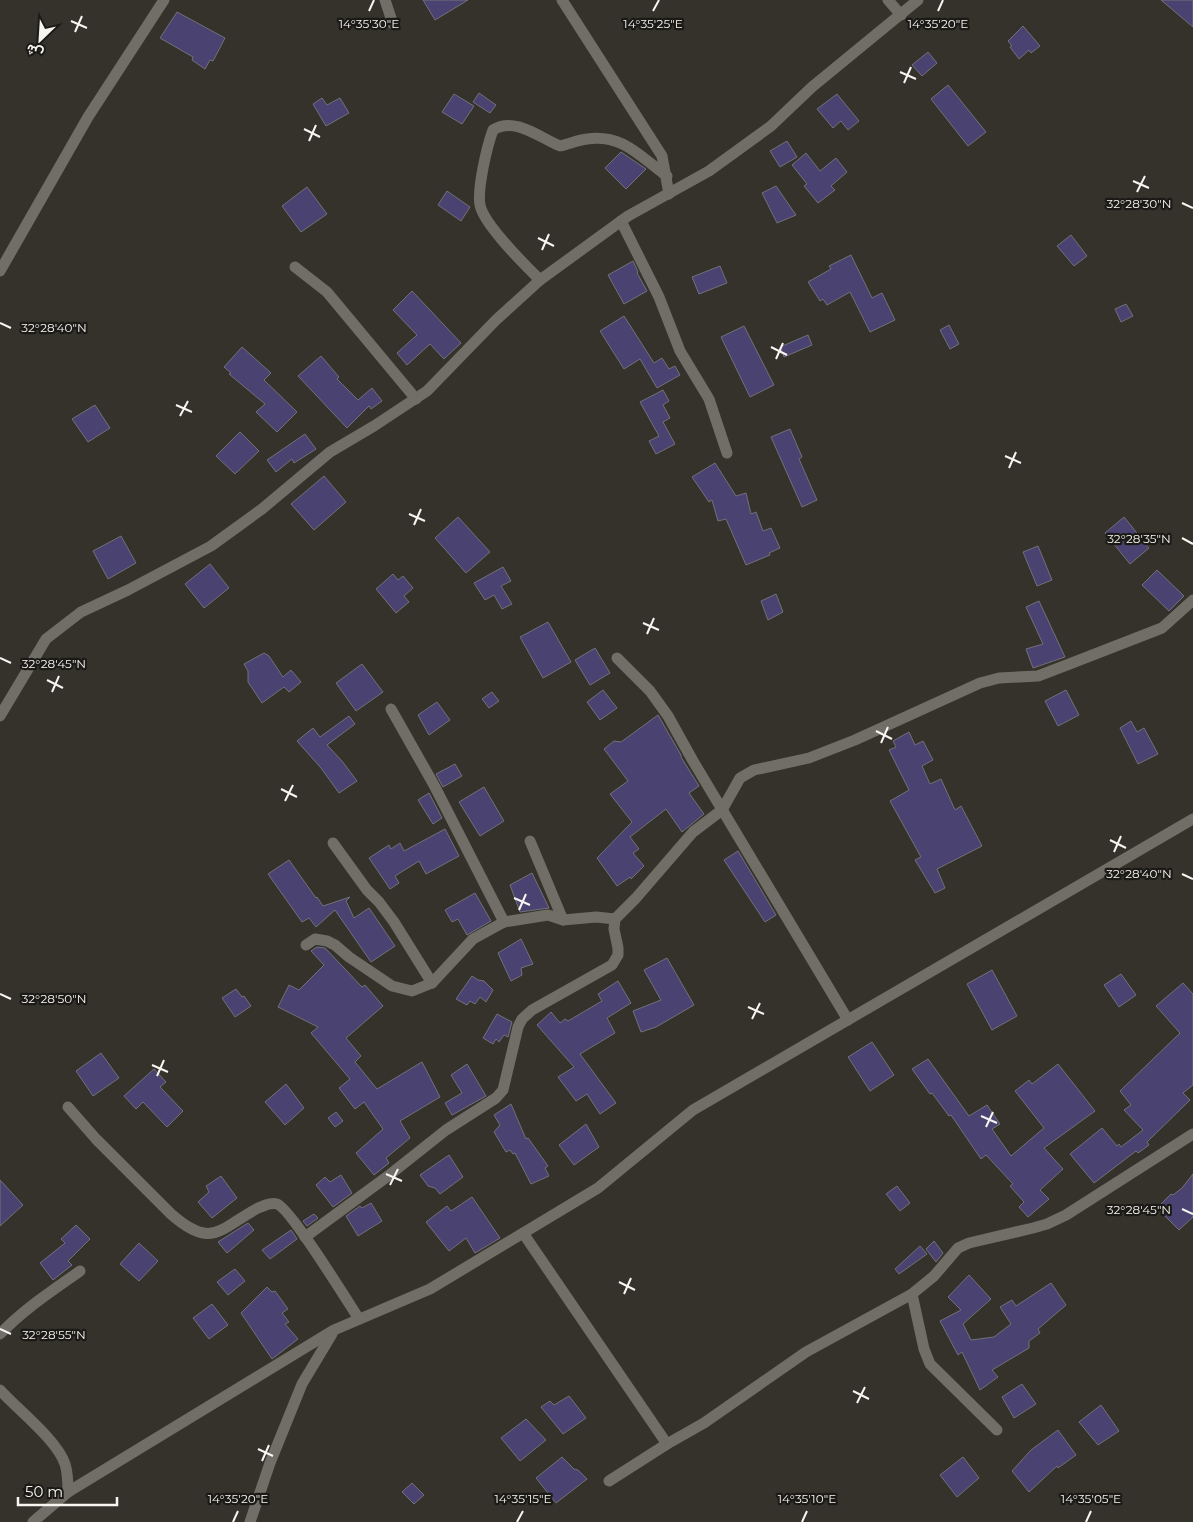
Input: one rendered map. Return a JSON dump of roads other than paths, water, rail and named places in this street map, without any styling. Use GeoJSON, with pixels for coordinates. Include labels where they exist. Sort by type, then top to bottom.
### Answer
{"type":"FeatureCollection","features":[{"type":"Feature","properties":{"kind":"street"},"geometry":{"type":"LineString","coordinates":[[0,271],[88,117],[164,0]]}},
{"type":"Feature","properties":{"kind":"street"},"geometry":{"type":"LineString","coordinates":[[385,0],[393,24]]}},
{"type":"Feature","properties":{"kind":"street"},"geometry":{"type":"LineString","coordinates":[[562,0],[662,156],[669,194]]}},
{"type":"Feature","properties":{"kind":"street"},"geometry":{"type":"LineString","coordinates":[[888,0],[901,15]]}},
{"type":"Feature","properties":{"kind":"street"},"geometry":{"type":"LineString","coordinates":[[0,716],[46,639],[81,612],[128,590],[211,546],[262,509],[330,452],[428,391],[496,320],[540,280],[621,221],[709,171],[771,126],[812,87],[918,0]]}},
{"type":"Feature","properties":{"kind":"street"},"geometry":{"type":"LineString","coordinates":[[540,280],[508,246],[484,215],[480,205],[485,155],[493,130],[498,126],[512,125],[527,129],[560,146],[586,139],[620,142],[635,150],[667,176]]}},
{"type":"Feature","properties":{"kind":"street"},"geometry":{"type":"LineString","coordinates":[[621,221],[659,298],[680,351],[709,399],[726,453]]}},
{"type":"Feature","properties":{"kind":"street"},"geometry":{"type":"LineString","coordinates":[[295,267],[327,292],[416,399]]}},
{"type":"Feature","properties":{"kind":"street"},"geometry":{"type":"LineString","coordinates":[[305,1237],[388,1176],[446,1130],[496,1098],[503,1090],[518,1028],[522,1020],[532,1010],[612,965],[618,955],[614,929],[615,918],[636,898],[693,832],[722,810],[740,778],[754,770],[810,758],[855,740],[980,683],[999,678],[1038,676],[1162,628],[1193,600]]}},
{"type":"Feature","properties":{"kind":"street"},"geometry":{"type":"LineString","coordinates":[[617,658],[650,691],[668,716],[848,1020]]}},
{"type":"Feature","properties":{"kind":"street"},"geometry":{"type":"LineString","coordinates":[[391,708],[434,785],[504,922]]}},
{"type":"Feature","properties":{"kind":"street"},"geometry":{"type":"LineString","coordinates":[[33,1522],[68,1492],[334,1330],[430,1289],[598,1188],[693,1110],[1193,819]]}},
{"type":"Feature","properties":{"kind":"street"},"geometry":{"type":"LineString","coordinates":[[530,841],[563,920]]}},
{"type":"Feature","properties":{"kind":"street"},"geometry":{"type":"LineString","coordinates":[[333,844],[356,876],[394,922],[432,983]]}},
{"type":"Feature","properties":{"kind":"street"},"geometry":{"type":"LineString","coordinates":[[306,945],[315,939],[327,940],[376,977],[397,988],[412,991],[432,983],[473,939],[504,922],[548,915],[563,920],[596,917],[615,918]]}},
{"type":"Feature","properties":{"kind":"street"},"geometry":{"type":"LineString","coordinates":[[68,1107],[123,1167],[184,1226],[198,1233],[209,1235],[221,1230],[266,1204],[276,1204],[284,1209],[305,1237],[359,1319]]}},
{"type":"Feature","properties":{"kind":"street"},"geometry":{"type":"LineString","coordinates":[[609,1481],[704,1423],[806,1352],[912,1294],[934,1276],[958,1248],[969,1243],[1040,1226],[1066,1215],[1193,1134]]}},
{"type":"Feature","properties":{"kind":"street"},"geometry":{"type":"LineString","coordinates":[[523,1234],[667,1444]]}},
{"type":"Feature","properties":{"kind":"street"},"geometry":{"type":"LineString","coordinates":[[0,1334],[11,1322],[80,1271]]}},
{"type":"Feature","properties":{"kind":"street"},"geometry":{"type":"LineString","coordinates":[[912,1294],[924,1349],[930,1364],[997,1430]]}},
{"type":"Feature","properties":{"kind":"street"},"geometry":{"type":"LineString","coordinates":[[250,1522],[270,1463],[302,1384],[334,1330]]}},
{"type":"Feature","properties":{"kind":"street"},"geometry":{"type":"LineString","coordinates":[[0,1390],[59,1453],[67,1472],[68,1492]]}}]}
